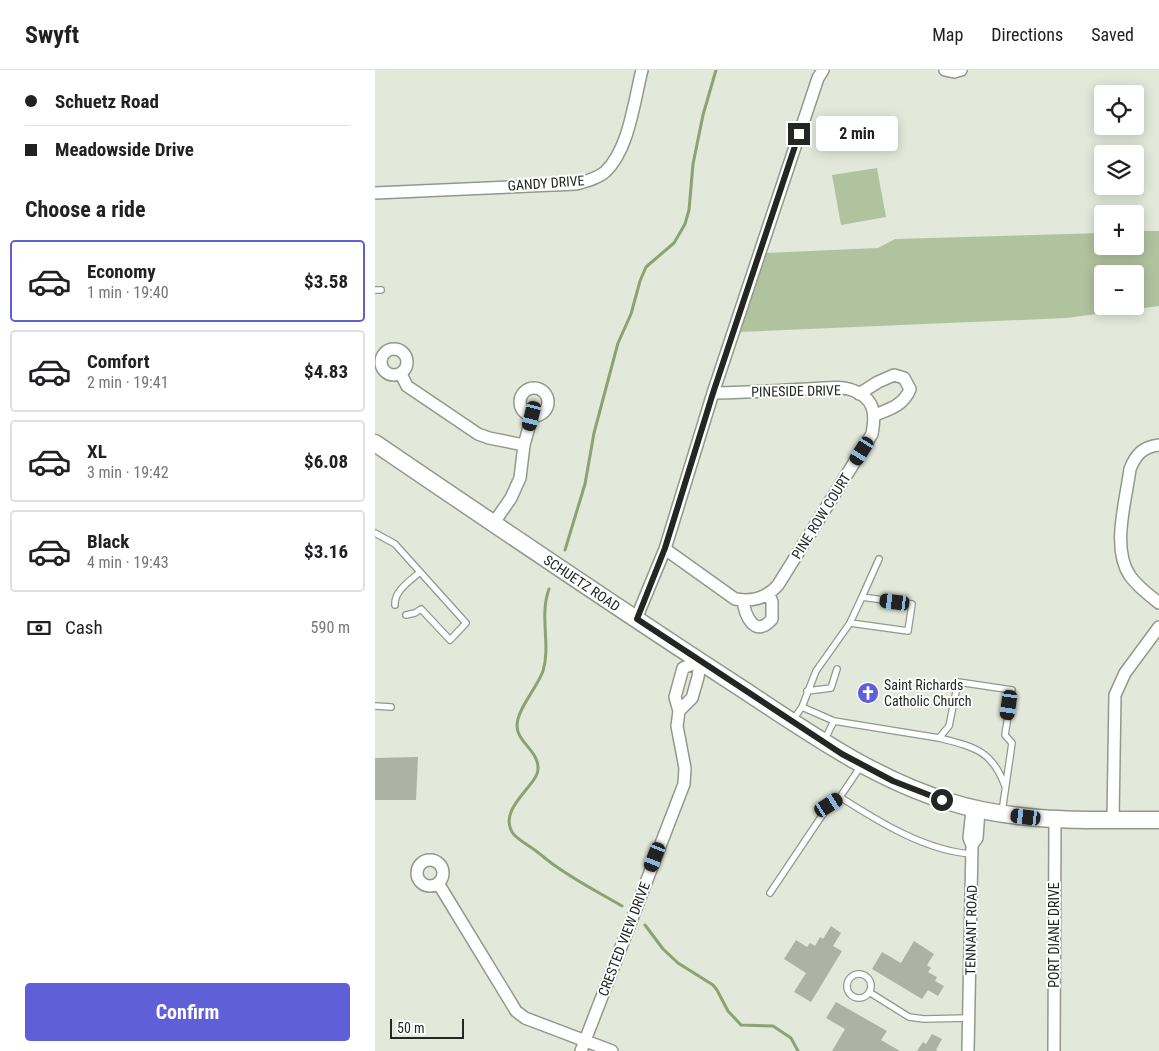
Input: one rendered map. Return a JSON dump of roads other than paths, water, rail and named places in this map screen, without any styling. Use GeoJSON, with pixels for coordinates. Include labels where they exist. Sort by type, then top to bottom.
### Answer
{"type":"FeatureCollection","features":[{"type":"Feature","properties":{"kind":"main road","name":"SCHUETZ ROAD"},"geometry":{"type":"LineString","coordinates":[[375,443],[493,524],[824,742],[893,781],[976,809],[1002,814],[1055,818],[1159,820]]}},
{"type":"Feature","properties":{"kind":"street","name":"GANDY DRIVE"},"geometry":{"type":"LineString","coordinates":[[375,193],[576,184],[590,180],[605,172],[621,150],[642,70]]}},
{"type":"Feature","properties":{"kind":"street"},"geometry":{"type":"LineString","coordinates":[[637,619],[665,548],[713,393],[818,78],[823,70]]}},
{"type":"Feature","properties":{"kind":"street"},"geometry":{"type":"LineString","coordinates":[[945,70],[954,72],[961,70]]}},
{"type":"Feature","properties":{"kind":"street"},"geometry":{"type":"LineString","coordinates":[[401,374],[407,386],[478,434],[524,446]]}},
{"type":"Feature","properties":{"kind":"street"},"geometry":{"type":"LineString","coordinates":[[859,394],[894,375],[904,378],[910,389],[907,398],[895,407],[874,411]]}},
{"type":"Feature","properties":{"kind":"street","name":"PINESIDE DRIVE"},"geometry":{"type":"LineString","coordinates":[[713,393],[845,389],[859,394],[874,411]]}},
{"type":"Feature","properties":{"kind":"street","name":"PINE ROW COURT"},"geometry":{"type":"LineString","coordinates":[[769,594],[778,584],[872,434],[874,411]]}},
{"type":"Feature","properties":{"kind":"street"},"geometry":{"type":"LineString","coordinates":[[493,524],[511,498],[520,478],[524,446],[532,416]]}},
{"type":"Feature","properties":{"kind":"street"},"geometry":{"type":"LineString","coordinates":[[1155,446],[1139,452],[1131,469],[1120,542],[1121,555],[1130,576],[1143,590],[1159,602]]}},
{"type":"Feature","properties":{"kind":"street"},"geometry":{"type":"LineString","coordinates":[[665,548],[735,599],[759,599],[769,594],[772,602],[772,620],[762,626],[753,625],[749,621],[743,600]]}},
{"type":"Feature","properties":{"kind":"street"},"geometry":{"type":"LineString","coordinates":[[1113,820],[1115,695],[1125,673],[1159,627]]}},
{"type":"Feature","properties":{"kind":"street"},"geometry":{"type":"LineString","coordinates":[[679,712],[692,698],[699,677],[700,661]]}},
{"type":"Feature","properties":{"kind":"street","name":"CRESTED VIEW DRIVE"},"geometry":{"type":"LineString","coordinates":[[583,1046],[684,784],[685,768],[677,726],[679,712],[675,697],[683,668],[700,661]]}},
{"type":"Feature","properties":{"kind":"street","name":"TENNANT ROAD"},"geometry":{"type":"LineString","coordinates":[[969,1051],[972,849],[969,838],[976,809]]}},
{"type":"Feature","properties":{"kind":"street","name":"PORT DIANE DRIVE"},"geometry":{"type":"LineString","coordinates":[[1054,1051],[1055,818]]}},
{"type":"Feature","properties":{"kind":"street"},"geometry":{"type":"LineString","coordinates":[[438,883],[516,1011],[525,1018],[583,1046],[612,1051]]}},
{"type":"Feature","properties":{"kind":"lane"},"geometry":{"type":"LineString","coordinates":[[375,533],[395,544],[466,623],[450,640],[421,609],[406,615]]}},
{"type":"Feature","properties":{"kind":"lane"},"geometry":{"type":"LineString","coordinates":[[793,721],[802,707],[816,671],[850,623],[879,559]]}},
{"type":"Feature","properties":{"kind":"lane"},"geometry":{"type":"LineString","coordinates":[[395,605],[397,594],[419,572]]}},
{"type":"Feature","properties":{"kind":"lane"},"geometry":{"type":"LineString","coordinates":[[850,623],[908,631],[912,604],[862,597]]}},
{"type":"Feature","properties":{"kind":"lane"},"geometry":{"type":"LineString","coordinates":[[807,691],[831,688],[837,669]]}},
{"type":"Feature","properties":{"kind":"lane"},"geometry":{"type":"LineString","coordinates":[[939,738],[949,726],[958,682],[1012,690],[1005,735],[1012,743],[1002,814]]}},
{"type":"Feature","properties":{"kind":"lane"},"geometry":{"type":"LineString","coordinates":[[375,706],[391,706]]}},
{"type":"Feature","properties":{"kind":"lane"},"geometry":{"type":"LineString","coordinates":[[802,707],[834,721],[939,738],[978,749],[992,759],[1000,772],[1005,787]]}},
{"type":"Feature","properties":{"kind":"lane"},"geometry":{"type":"LineString","coordinates":[[824,742],[834,721]]}},
{"type":"Feature","properties":{"kind":"lane"},"geometry":{"type":"LineString","coordinates":[[770,893],[829,805],[840,797],[862,765]]}},
{"type":"Feature","properties":{"kind":"lane"},"geometry":{"type":"LineString","coordinates":[[840,797],[876,820],[909,837],[959,853],[972,849]]}},
{"type":"Feature","properties":{"kind":"lane"},"geometry":{"type":"LineString","coordinates":[[860,974],[867,977],[871,984],[869,992],[859,997],[852,995],[848,989],[850,978],[860,974]]}},
{"type":"Feature","properties":{"kind":"lane"},"geometry":{"type":"LineString","coordinates":[[869,992],[909,1017],[924,1019],[969,1018]]}},
{"type":"Feature","properties":{"kind":"waterway"},"geometry":{"type":"LineString","coordinates":[[565,550],[585,484],[594,433],[618,343],[631,314],[640,281],[646,267],[674,243],[685,224],[689,210],[693,164],[703,115],[716,70]]}},
{"type":"Feature","properties":{"kind":"waterway"},"geometry":{"type":"LineString","coordinates":[[549,589],[545,610],[546,651],[543,671],[520,713],[517,726],[520,737],[535,757],[538,769],[532,782],[514,806],[510,814],[509,823],[512,832],[517,838],[551,863],[581,883],[622,906]]}},
{"type":"Feature","properties":{"kind":"waterway"},"geometry":{"type":"LineString","coordinates":[[645,925],[663,949],[678,963],[713,985],[728,1011],[741,1025],[773,1026],[791,1038],[798,1051]]}},
{"type":"Feature","properties":{"kind":"place","name":"Saint Richards Catholic Church"},"geometry":{"type":"Point","coordinates":[868,693]}}]}
